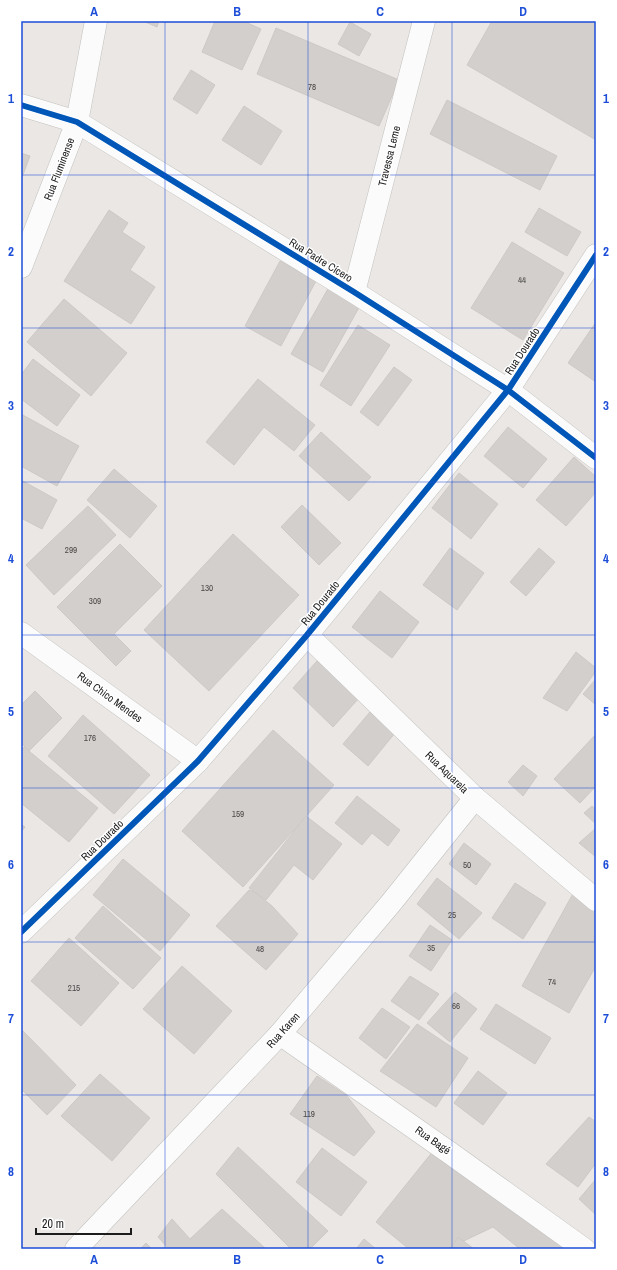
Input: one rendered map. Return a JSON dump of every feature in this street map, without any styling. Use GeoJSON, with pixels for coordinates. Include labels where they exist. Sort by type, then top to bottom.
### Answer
{"type":"FeatureCollection","features":[{"type":"Feature","properties":{"kind":"street","name":"Rua Fluminense"},"geometry":{"type":"LineString","coordinates":[[21,267],[77,122],[96,21]]}},
{"type":"Feature","properties":{"kind":"street","name":"Travessa Leme"},"geometry":{"type":"LineString","coordinates":[[354,292],[424,21]]}},
{"type":"Feature","properties":{"kind":"street","name":"Rua Padre Cícero"},"geometry":{"type":"LineString","coordinates":[[21,105],[77,122],[354,292],[508,390],[596,458]]}},
{"type":"Feature","properties":{"kind":"street","name":"Rua Dourado"},"geometry":{"type":"LineString","coordinates":[[21,932],[198,761],[307,635],[508,390],[596,255]]}},
{"type":"Feature","properties":{"kind":"street","name":"Rua Chico Mendes"},"geometry":{"type":"LineString","coordinates":[[21,633],[198,761]]}},
{"type":"Feature","properties":{"kind":"street","name":"Rua Aquarela"},"geometry":{"type":"LineString","coordinates":[[307,635],[475,798],[596,900]]}},
{"type":"Feature","properties":{"kind":"street","name":"Rua Karen"},"geometry":{"type":"LineString","coordinates":[[76,1249],[280,1034],[391,903],[475,798]]}},
{"type":"Feature","properties":{"kind":"street","name":"Rua Bagé"},"geometry":{"type":"LineString","coordinates":[[280,1034],[450,1152],[584,1249]]}},
{"type":"Feature","properties":{"kind":"building"},"geometry":{"type":"Polygon","coordinates":[[[143,21],[159,21],[157,27],[143,21]]]}},
{"type":"Feature","properties":{"kind":"building"},"geometry":{"type":"Polygon","coordinates":[[[215,21],[243,21],[261,29],[242,70],[202,52],[215,21]]]}},
{"type":"Feature","properties":{"kind":"building"},"geometry":{"type":"Polygon","coordinates":[[[492,21],[596,21],[596,140],[467,65],[492,21]]]}},
{"type":"Feature","properties":{"kind":"building"},"geometry":{"type":"Polygon","coordinates":[[[350,22],[371,34],[359,56],[338,44],[350,22]]]}},
{"type":"Feature","properties":{"kind":"building"},"geometry":{"type":"Polygon","coordinates":[[[276,28],[399,80],[379,126],[257,74],[276,28]]]}},
{"type":"Feature","properties":{"kind":"building"},"geometry":{"type":"Polygon","coordinates":[[[191,70],[215,85],[197,114],[173,99],[191,70]]]}},
{"type":"Feature","properties":{"kind":"building"},"geometry":{"type":"Polygon","coordinates":[[[447,100],[557,156],[540,190],[430,134],[447,100]]]}},
{"type":"Feature","properties":{"kind":"building"},"geometry":{"type":"Polygon","coordinates":[[[244,106],[282,131],[261,165],[222,140],[244,106]]]}},
{"type":"Feature","properties":{"kind":"building"},"geometry":{"type":"Polygon","coordinates":[[[21,153],[30,156],[21,180],[21,153]]]}},
{"type":"Feature","properties":{"kind":"building"},"geometry":{"type":"Polygon","coordinates":[[[539,208],[581,232],[567,256],[525,232],[539,208]]]}},
{"type":"Feature","properties":{"kind":"building"},"geometry":{"type":"Polygon","coordinates":[[[109,210],[128,223],[122,232],[145,247],[130,270],[155,287],[131,324],[64,281],[109,210]]]}},
{"type":"Feature","properties":{"kind":"building"},"geometry":{"type":"Polygon","coordinates":[[[512,242],[564,273],[523,340],[471,308],[512,242]]]}},
{"type":"Feature","properties":{"kind":"building"},"geometry":{"type":"Polygon","coordinates":[[[280,261],[316,281],[281,346],[245,326],[280,261]]]}},
{"type":"Feature","properties":{"kind":"building"},"geometry":{"type":"Polygon","coordinates":[[[329,287],[361,304],[323,372],[291,354],[329,287]]]}},
{"type":"Feature","properties":{"kind":"building"},"geometry":{"type":"Polygon","coordinates":[[[64,299],[127,353],[91,396],[27,342],[64,299]]]}},
{"type":"Feature","properties":{"kind":"building"},"geometry":{"type":"Polygon","coordinates":[[[596,322],[596,382],[568,363],[596,322]]]}},
{"type":"Feature","properties":{"kind":"building"},"geometry":{"type":"Polygon","coordinates":[[[358,325],[390,345],[351,406],[320,385],[358,325]]]}},
{"type":"Feature","properties":{"kind":"building"},"geometry":{"type":"Polygon","coordinates":[[[33,359],[80,395],[57,426],[21,399],[21,375],[33,359]]]}},
{"type":"Feature","properties":{"kind":"building"},"geometry":{"type":"Polygon","coordinates":[[[394,367],[412,380],[378,426],[360,412],[394,367]]]}},
{"type":"Feature","properties":{"kind":"building"},"geometry":{"type":"Polygon","coordinates":[[[258,379],[315,425],[294,451],[264,427],[234,465],[206,442],[258,379]]]}},
{"type":"Feature","properties":{"kind":"building"},"geometry":{"type":"Polygon","coordinates":[[[21,414],[79,446],[57,486],[21,466],[21,414]]]}},
{"type":"Feature","properties":{"kind":"building"},"geometry":{"type":"Polygon","coordinates":[[[508,427],[547,459],[523,488],[484,456],[508,427]]]}},
{"type":"Feature","properties":{"kind":"building"},"geometry":{"type":"Polygon","coordinates":[[[321,432],[371,477],[349,501],[299,456],[321,432]]]}},
{"type":"Feature","properties":{"kind":"building"},"geometry":{"type":"Polygon","coordinates":[[[574,457],[596,477],[596,492],[566,526],[536,500],[574,457]]]}},
{"type":"Feature","properties":{"kind":"building"},"geometry":{"type":"Polygon","coordinates":[[[114,469],[157,506],[130,538],[87,500],[114,469]]]}},
{"type":"Feature","properties":{"kind":"building"},"geometry":{"type":"Polygon","coordinates":[[[459,473],[498,504],[471,539],[432,508],[459,473]]]}},
{"type":"Feature","properties":{"kind":"building"},"geometry":{"type":"Polygon","coordinates":[[[21,480],[57,500],[42,529],[21,518],[21,480]]]}},
{"type":"Feature","properties":{"kind":"building"},"geometry":{"type":"Polygon","coordinates":[[[302,505],[341,543],[319,565],[281,527],[302,505]]]}},
{"type":"Feature","properties":{"kind":"building"},"geometry":{"type":"Polygon","coordinates":[[[88,506],[116,535],[54,595],[26,565],[88,506]]]}},
{"type":"Feature","properties":{"kind":"building"},"geometry":{"type":"Polygon","coordinates":[[[233,534],[299,595],[209,691],[144,630],[233,534]]]}},
{"type":"Feature","properties":{"kind":"building"},"geometry":{"type":"Polygon","coordinates":[[[120,544],[162,586],[114,634],[131,651],[116,666],[57,607],[120,544]]]}},
{"type":"Feature","properties":{"kind":"building"},"geometry":{"type":"Polygon","coordinates":[[[450,548],[484,573],[457,610],[423,585],[450,548]]]}},
{"type":"Feature","properties":{"kind":"building"},"geometry":{"type":"Polygon","coordinates":[[[539,548],[555,562],[526,596],[510,582],[539,548]]]}},
{"type":"Feature","properties":{"kind":"building"},"geometry":{"type":"Polygon","coordinates":[[[380,591],[419,622],[392,658],[352,627],[380,591]]]}},
{"type":"Feature","properties":{"kind":"building"},"geometry":{"type":"Polygon","coordinates":[[[576,652],[596,668],[596,671],[567,711],[543,698],[576,652]]]}},
{"type":"Feature","properties":{"kind":"building"},"geometry":{"type":"Polygon","coordinates":[[[317,661],[360,697],[333,727],[293,688],[317,661]]]}},
{"type":"Feature","properties":{"kind":"building"},"geometry":{"type":"Polygon","coordinates":[[[596,679],[596,705],[583,694],[596,679]]]}},
{"type":"Feature","properties":{"kind":"building"},"geometry":{"type":"Polygon","coordinates":[[[35,691],[62,718],[29,751],[21,743],[21,705],[35,691]]]}},
{"type":"Feature","properties":{"kind":"building"},"geometry":{"type":"Polygon","coordinates":[[[370,712],[395,733],[368,766],[343,744],[370,712]]]}},
{"type":"Feature","properties":{"kind":"building"},"geometry":{"type":"Polygon","coordinates":[[[83,715],[150,775],[114,814],[48,756],[83,715]]]}},
{"type":"Feature","properties":{"kind":"building"},"geometry":{"type":"Polygon","coordinates":[[[273,730],[334,785],[243,887],[182,831],[273,730]]]}},
{"type":"Feature","properties":{"kind":"building"},"geometry":{"type":"Polygon","coordinates":[[[596,734],[596,786],[580,803],[554,779],[596,734]]]}},
{"type":"Feature","properties":{"kind":"building"},"geometry":{"type":"Polygon","coordinates":[[[24,747],[98,808],[69,842],[21,803],[21,751],[24,747]]]}},
{"type":"Feature","properties":{"kind":"building"},"geometry":{"type":"Polygon","coordinates":[[[523,765],[537,776],[523,796],[508,782],[523,765]]]}},
{"type":"Feature","properties":{"kind":"building"},"geometry":{"type":"Polygon","coordinates":[[[357,796],[400,830],[388,846],[372,833],[362,845],[335,823],[357,796]]]}},
{"type":"Feature","properties":{"kind":"building"},"geometry":{"type":"Polygon","coordinates":[[[592,806],[596,810],[596,824],[584,813],[592,806]]]}},
{"type":"Feature","properties":{"kind":"building"},"geometry":{"type":"Polygon","coordinates":[[[306,816],[342,844],[313,880],[294,865],[266,900],[249,888],[306,816]]]}},
{"type":"Feature","properties":{"kind":"building"},"geometry":{"type":"Polygon","coordinates":[[[21,824],[25,827],[21,832],[21,824]]]}},
{"type":"Feature","properties":{"kind":"building"},"geometry":{"type":"Polygon","coordinates":[[[596,828],[596,857],[579,843],[596,828]]]}},
{"type":"Feature","properties":{"kind":"building"},"geometry":{"type":"Polygon","coordinates":[[[464,843],[491,864],[476,885],[449,864],[464,843]]]}},
{"type":"Feature","properties":{"kind":"building"},"geometry":{"type":"Polygon","coordinates":[[[123,859],[190,915],[160,951],[93,895],[123,859]]]}},
{"type":"Feature","properties":{"kind":"building"},"geometry":{"type":"Polygon","coordinates":[[[437,878],[482,913],[459,939],[417,904],[437,878]]]}},
{"type":"Feature","properties":{"kind":"building"},"geometry":{"type":"Polygon","coordinates":[[[515,883],[546,903],[523,939],[492,918],[515,883]]]}},
{"type":"Feature","properties":{"kind":"building"},"geometry":{"type":"Polygon","coordinates":[[[249,890],[256,893],[272,906],[298,934],[266,970],[216,926],[249,890]]]}},
{"type":"Feature","properties":{"kind":"building"},"geometry":{"type":"Polygon","coordinates":[[[575,890],[596,907],[596,966],[569,1013],[522,986],[575,890]]]}},
{"type":"Feature","properties":{"kind":"building"},"geometry":{"type":"Polygon","coordinates":[[[103,906],[161,958],[133,989],[75,938],[103,906]]]}},
{"type":"Feature","properties":{"kind":"building"},"geometry":{"type":"Polygon","coordinates":[[[430,925],[452,940],[431,971],[409,956],[430,925]]]}},
{"type":"Feature","properties":{"kind":"building"},"geometry":{"type":"Polygon","coordinates":[[[69,938],[119,983],[81,1026],[31,981],[69,938]]]}},
{"type":"Feature","properties":{"kind":"building"},"geometry":{"type":"Polygon","coordinates":[[[182,966],[232,1011],[194,1054],[143,1009],[182,966]]]}},
{"type":"Feature","properties":{"kind":"building"},"geometry":{"type":"Polygon","coordinates":[[[410,976],[439,994],[419,1020],[391,1001],[410,976]]]}},
{"type":"Feature","properties":{"kind":"building"},"geometry":{"type":"Polygon","coordinates":[[[455,992],[477,1009],[450,1042],[427,1023],[455,992]]]}},
{"type":"Feature","properties":{"kind":"building"},"geometry":{"type":"Polygon","coordinates":[[[496,1004],[551,1038],[535,1064],[480,1029],[496,1004]]]}},
{"type":"Feature","properties":{"kind":"building"},"geometry":{"type":"Polygon","coordinates":[[[382,1008],[410,1027],[386,1059],[359,1038],[382,1008]]]}},
{"type":"Feature","properties":{"kind":"building"},"geometry":{"type":"Polygon","coordinates":[[[417,1024],[468,1058],[436,1107],[380,1071],[417,1024]]]}},
{"type":"Feature","properties":{"kind":"building"},"geometry":{"type":"Polygon","coordinates":[[[21,1029],[76,1085],[47,1115],[21,1089],[21,1029]]]}},
{"type":"Feature","properties":{"kind":"building"},"geometry":{"type":"Polygon","coordinates":[[[478,1071],[507,1093],[483,1125],[454,1103],[478,1071]]]}},
{"type":"Feature","properties":{"kind":"building"},"geometry":{"type":"Polygon","coordinates":[[[100,1074],[150,1118],[112,1161],[61,1116],[100,1074]]]}},
{"type":"Feature","properties":{"kind":"building"},"geometry":{"type":"Polygon","coordinates":[[[317,1076],[346,1095],[375,1132],[354,1156],[290,1114],[317,1076]]]}},
{"type":"Feature","properties":{"kind":"building"},"geometry":{"type":"Polygon","coordinates":[[[589,1117],[596,1122],[596,1163],[578,1187],[546,1164],[589,1117]]]}},
{"type":"Feature","properties":{"kind":"building"},"geometry":{"type":"Polygon","coordinates":[[[438,1145],[566,1249],[520,1249],[493,1227],[447,1249],[409,1249],[376,1222],[438,1145]]]}},
{"type":"Feature","properties":{"kind":"building"},"geometry":{"type":"Polygon","coordinates":[[[238,1147],[328,1231],[310,1249],[291,1249],[216,1174],[238,1147]]]}},
{"type":"Feature","properties":{"kind":"building"},"geometry":{"type":"Polygon","coordinates":[[[322,1148],[367,1182],[341,1216],[296,1182],[322,1148]]]}},
{"type":"Feature","properties":{"kind":"building"},"geometry":{"type":"Polygon","coordinates":[[[596,1179],[596,1215],[579,1199],[596,1179]]]}},
{"type":"Feature","properties":{"kind":"building"},"geometry":{"type":"Polygon","coordinates":[[[222,1209],[266,1249],[169,1249],[158,1237],[172,1219],[190,1239],[222,1209]]]}},
{"type":"Feature","properties":{"kind":"building"},"geometry":{"type":"Polygon","coordinates":[[[458,1237],[474,1249],[450,1249],[458,1237]]]}},
{"type":"Feature","properties":{"kind":"building"},"geometry":{"type":"Polygon","coordinates":[[[364,1239],[376,1249],[356,1249],[364,1239]]]}},
{"type":"Feature","properties":{"kind":"building"},"geometry":{"type":"Polygon","coordinates":[[[146,1243],[152,1249],[140,1249],[146,1243]]]}},
{"type":"Feature","properties":{"kind":"cycle path"},"geometry":{"type":"LineString","coordinates":[[21,105],[77,122],[354,292],[508,390],[596,458]]}},
{"type":"Feature","properties":{"kind":"cycle path"},"geometry":{"type":"LineString","coordinates":[[21,932],[198,761],[307,635],[508,390],[596,255]]}}]}
